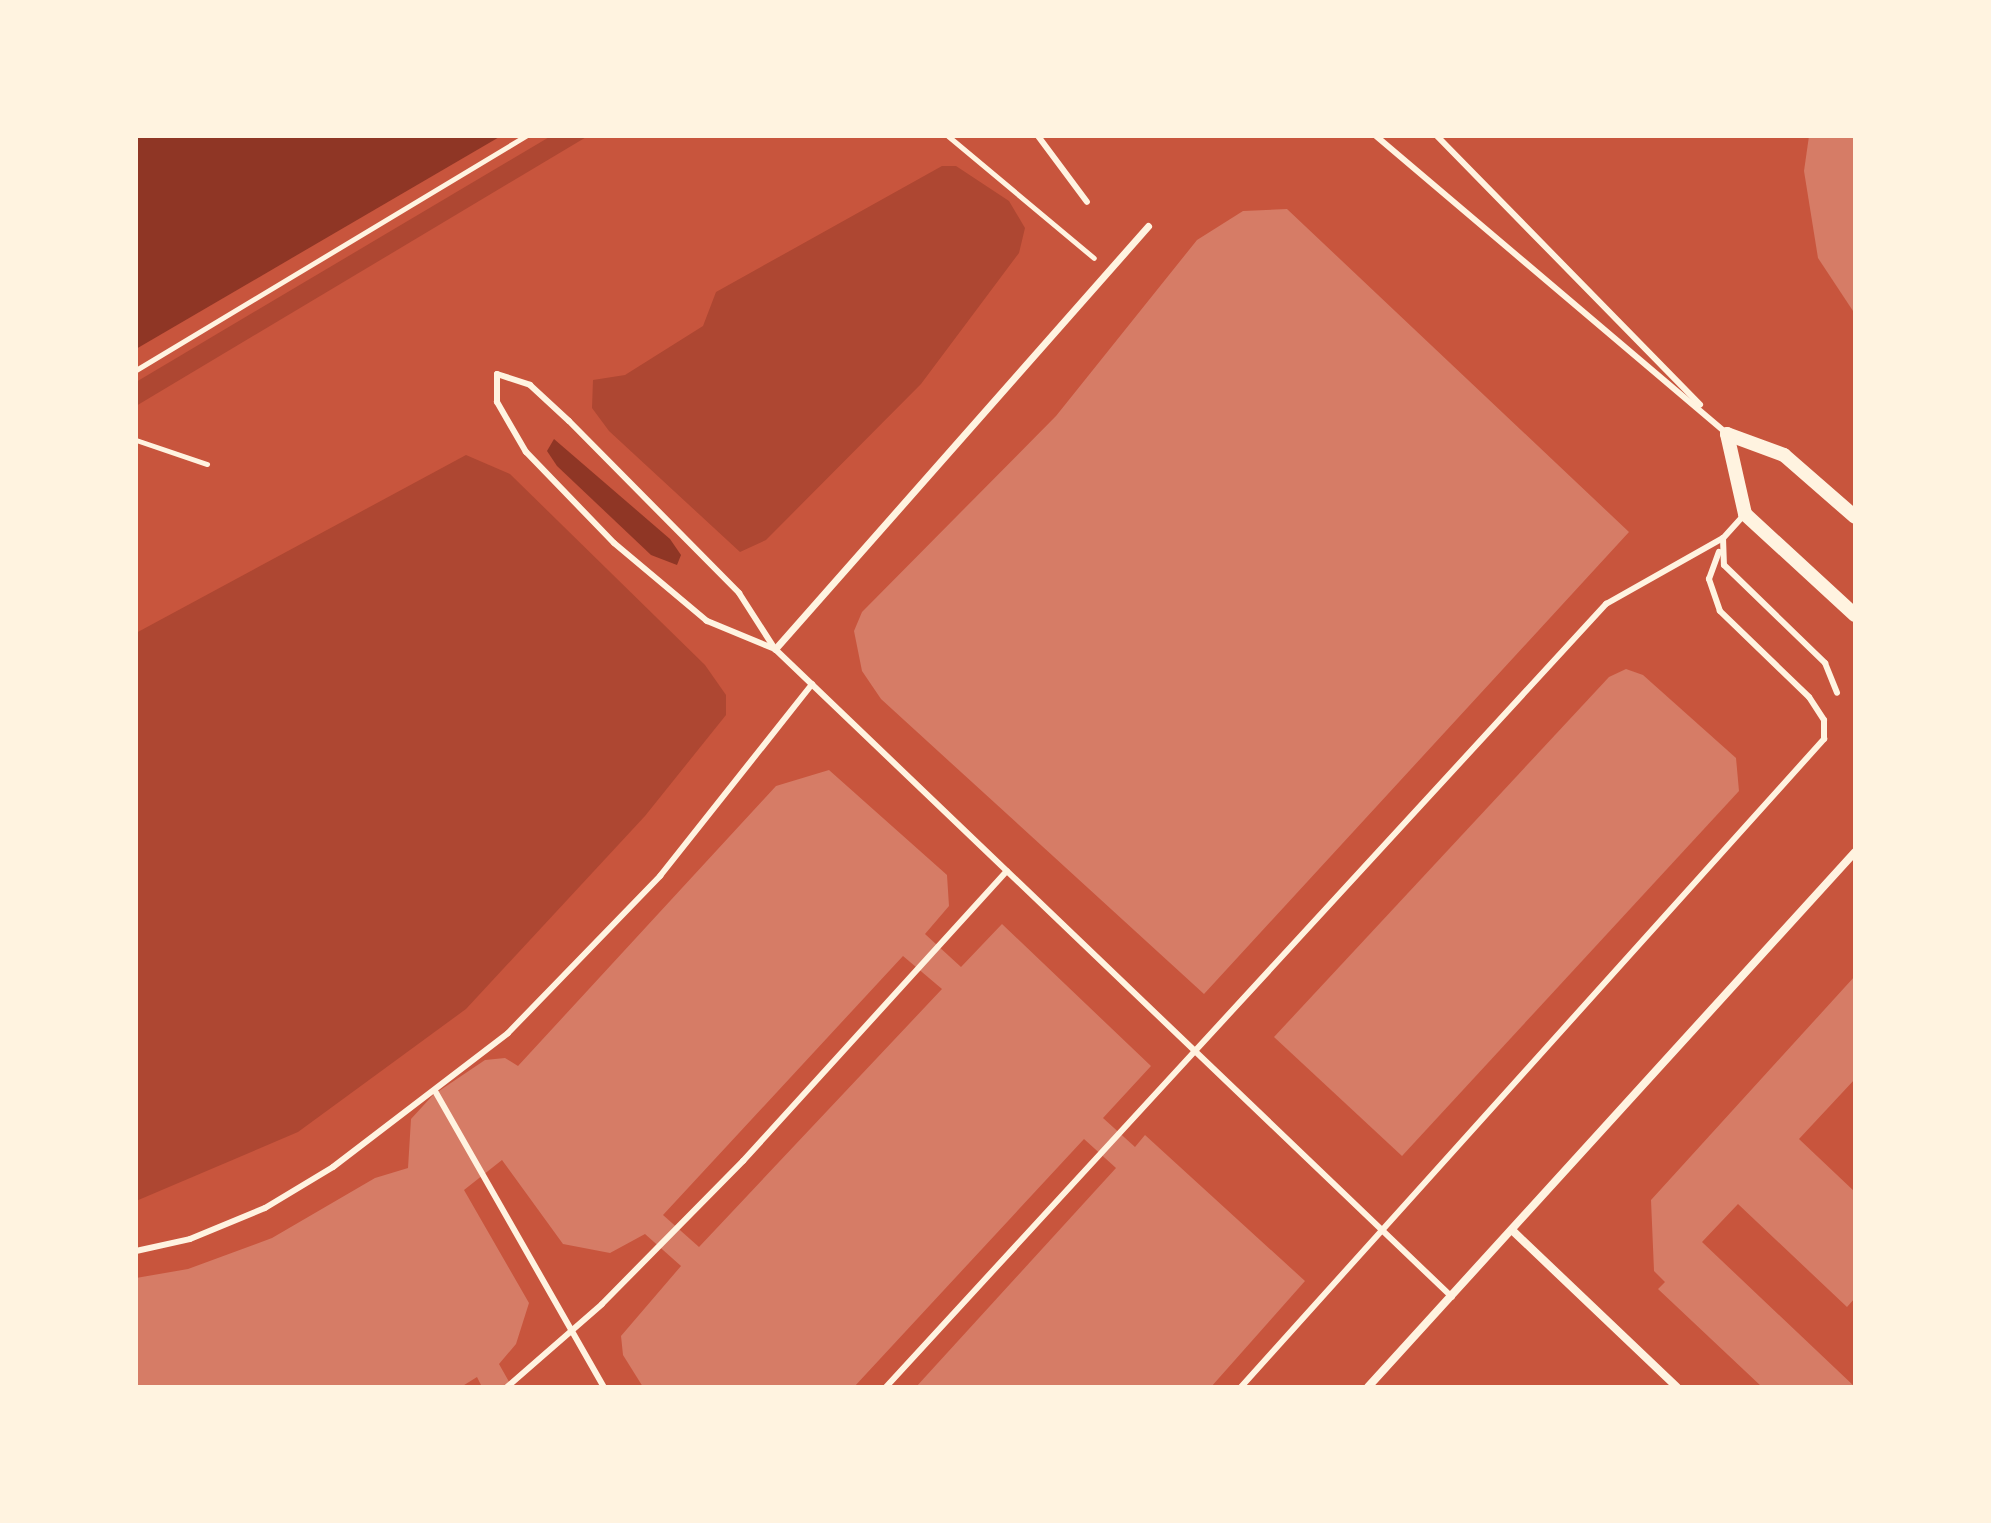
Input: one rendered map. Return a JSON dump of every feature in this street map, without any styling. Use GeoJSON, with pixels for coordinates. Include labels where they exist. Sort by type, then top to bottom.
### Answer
{"type":"FeatureCollection","features":[{"type":"Feature","properties":{"kind":"street"},"geometry":{"type":"LineString","coordinates":[[775,649],[1107,268],[1148,226]]}},
{"type":"Feature","properties":{"kind":"street"},"geometry":{"type":"LineString","coordinates":[[1727,434],[1745,514],[1855,615]]}},
{"type":"Feature","properties":{"kind":"street"},"geometry":{"type":"LineString","coordinates":[[1727,434],[1784,455],[1855,517]]}},
{"type":"Feature","properties":{"kind":"street"},"geometry":{"type":"LineString","coordinates":[[1368,1387],[1514,1232],[1855,852]]}},
{"type":"Feature","properties":{"kind":"street"},"geometry":{"type":"LineString","coordinates":[[1514,1232],[1677,1387]]}},
{"type":"Feature","properties":{"kind":"lane"},"geometry":{"type":"LineString","coordinates":[[1038,136],[1087,202]]}},
{"type":"Feature","properties":{"kind":"lane"},"geometry":{"type":"LineString","coordinates":[[1376,136],[1727,434]]}},
{"type":"Feature","properties":{"kind":"lane"},"geometry":{"type":"LineString","coordinates":[[1437,136],[1727,434]]}},
{"type":"Feature","properties":{"kind":"lane"},"geometry":{"type":"LineString","coordinates":[[775,649],[707,621],[614,543],[526,452],[497,402],[497,374],[530,385],[569,421],[739,593],[775,649],[1453,1298]]}},
{"type":"Feature","properties":{"kind":"lane"},"geometry":{"type":"LineString","coordinates":[[886,1387],[1192,1048],[1606,604],[1723,538],[1745,514]]}},
{"type":"Feature","properties":{"kind":"lane"},"geometry":{"type":"LineString","coordinates":[[1241,1387],[1824,739],[1824,720],[1809,697],[1720,611],[1709,579],[1723,538]]}},
{"type":"Feature","properties":{"kind":"lane"},"geometry":{"type":"LineString","coordinates":[[1719,552],[1724,565],[1825,663],[1837,693]]}},
{"type":"Feature","properties":{"kind":"lane"},"geometry":{"type":"LineString","coordinates":[[136,1251],[190,1239],[265,1208],[435,1091],[518,1023],[607,935],[812,684]]}},
{"type":"Feature","properties":{"kind":"lane"},"geometry":{"type":"LineString","coordinates":[[507,1387],[571,1333],[908,986],[1007,871]]}},
{"type":"Feature","properties":{"kind":"lane"},"geometry":{"type":"LineString","coordinates":[[435,1091],[604,1387]]}},
{"type":"Feature","properties":{"kind":"path"},"geometry":{"type":"LineString","coordinates":[[136,370],[526,136]]}},
{"type":"Feature","properties":{"kind":"path"},"geometry":{"type":"LineString","coordinates":[[948,136],[1107,268]]}},
{"type":"Feature","properties":{"kind":"path"},"geometry":{"type":"LineString","coordinates":[[136,440],[207,464]]}},
{"type":"Feature","properties":{"kind":"shaded area"},"geometry":{"type":"Polygon","coordinates":[[[136,136],[501,136],[136,349],[136,136]]]}},
{"type":"Feature","properties":{"kind":"shaded area"},"geometry":{"type":"Polygon","coordinates":[[[551,136],[588,136],[136,406],[136,382],[551,136]]]}},
{"type":"Feature","properties":{"kind":"shaded area"},"geometry":{"type":"Polygon","coordinates":[[[942,166],[956,166],[1009,201],[1025,228],[1019,253],[921,384],[766,540],[740,552],[609,431],[592,408],[593,380],[625,375],[703,326],[716,292],[942,166]]]}},
{"type":"Feature","properties":{"kind":"shaded area"},"geometry":{"type":"Polygon","coordinates":[[[554,439],[670,539],[681,555],[677,565],[651,555],[557,466],[547,451],[554,439]]]}},
{"type":"Feature","properties":{"kind":"shaded area"},"geometry":{"type":"Polygon","coordinates":[[[466,455],[510,474],[705,665],[726,695],[726,715],[645,816],[466,1009],[298,1132],[136,1201],[136,633],[466,455]]]}},
{"type":"Feature","properties":{"kind":"building"},"geometry":{"type":"Polygon","coordinates":[[[1809,136],[1855,136],[1855,314],[1818,258],[1804,171],[1809,136]]]}},
{"type":"Feature","properties":{"kind":"building"},"geometry":{"type":"Polygon","coordinates":[[[1287,209],[1629,532],[1204,994],[881,699],[862,671],[854,631],[862,612],[1056,416],[1197,240],[1243,211],[1287,209]]]}},
{"type":"Feature","properties":{"kind":"building"},"geometry":{"type":"Polygon","coordinates":[[[1626,669],[1643,675],[1736,758],[1739,791],[1402,1156],[1274,1037],[1609,677],[1626,669]]]}},
{"type":"Feature","properties":{"kind":"building"},"geometry":{"type":"Polygon","coordinates":[[[829,770],[947,875],[949,906],[925,934],[961,967],[1002,924],[1151,1066],[1103,1118],[1135,1147],[1145,1135],[1305,1281],[1211,1387],[916,1387],[1116,1168],[1084,1139],[854,1387],[643,1387],[623,1355],[621,1336],[681,1266],[645,1234],[610,1253],[563,1244],[502,1160],[464,1190],[529,1303],[516,1344],[499,1364],[512,1387],[482,1387],[477,1377],[461,1387],[136,1387],[136,1278],[188,1269],[272,1238],[375,1178],[408,1168],[411,1119],[433,1095],[485,1060],[505,1058],[518,1066],[776,786],[829,770]],[[903,956],[663,1215],[699,1247],[942,989],[903,956]]]}},
{"type":"Feature","properties":{"kind":"building"},"geometry":{"type":"Polygon","coordinates":[[[1855,976],[1855,1079],[1799,1139],[1855,1192],[1855,1298],[1847,1307],[1738,1204],[1702,1242],[1855,1387],[1762,1387],[1658,1289],[1665,1282],[1654,1271],[1651,1200],[1855,976]]]}}]}
